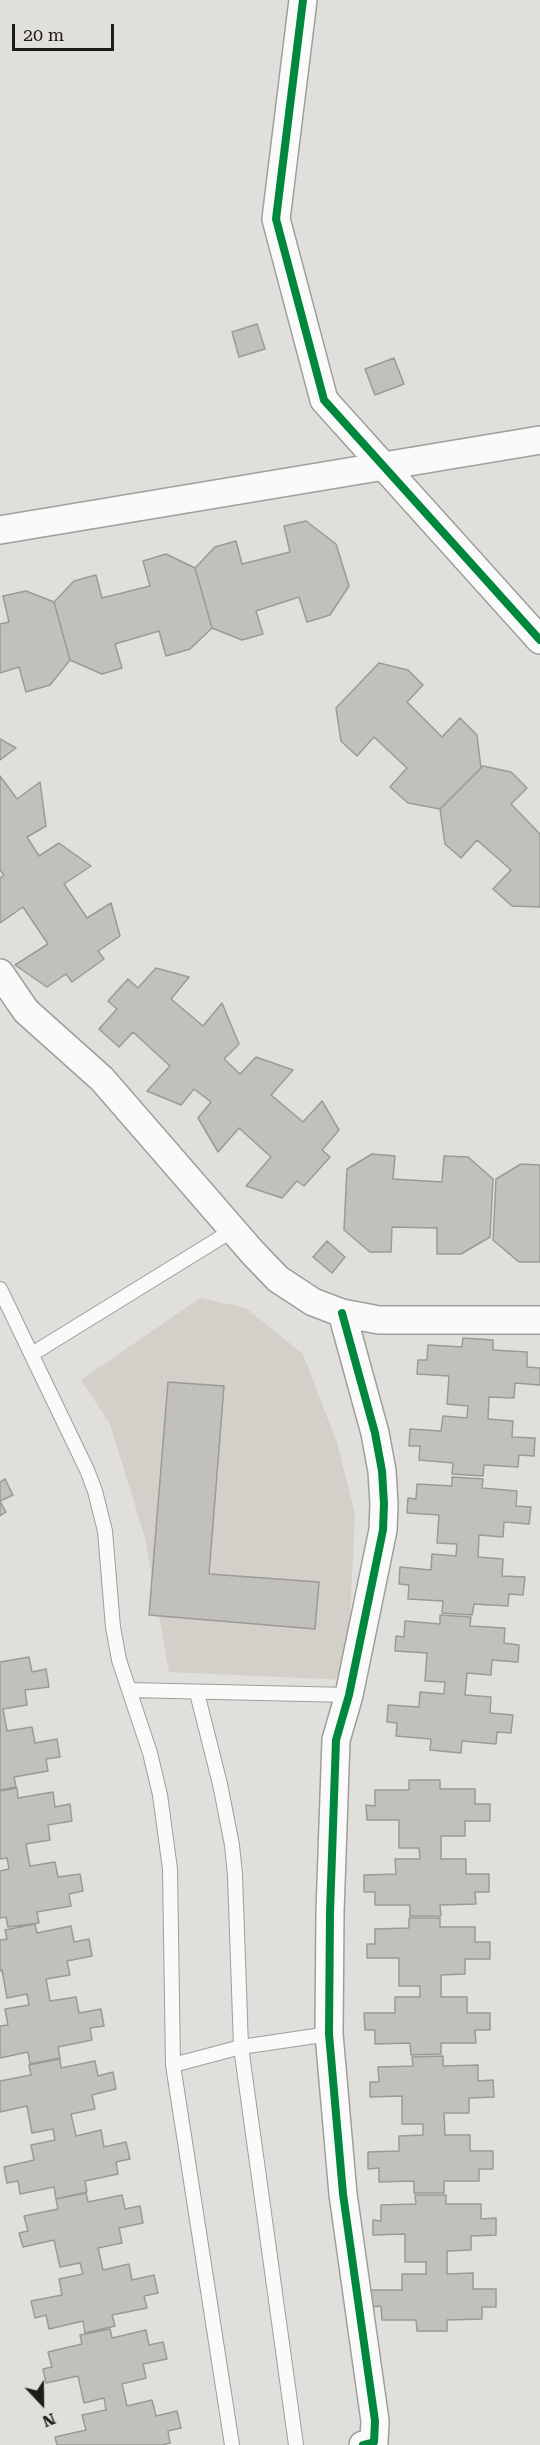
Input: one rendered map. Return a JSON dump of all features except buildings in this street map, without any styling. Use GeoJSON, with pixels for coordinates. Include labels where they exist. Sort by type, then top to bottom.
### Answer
{"type":"FeatureCollection","features":[{"type":"Feature","properties":{"kind":"street"},"geometry":{"type":"LineString","coordinates":[[303,0],[276,219],[324,399],[540,640]]}},
{"type":"Feature","properties":{"kind":"street"},"geometry":{"type":"LineString","coordinates":[[0,530],[540,440]]}},
{"type":"Feature","properties":{"kind":"street"},"geometry":{"type":"LineString","coordinates":[[0,972],[26,1011],[102,1078],[278,1279],[313,1302],[342,1313],[379,1320],[540,1320]]}},
{"type":"Feature","properties":{"kind":"street"},"geometry":{"type":"LineString","coordinates":[[342,1313],[375,1433],[382,1471],[384,1504],[383,1530],[349,1695],[336,1740],[330,1912],[329,2034],[343,2194],[375,2421],[370,2444]]}},
{"type":"Feature","properties":{"kind":"lane"},"geometry":{"type":"LineString","coordinates":[[32,1354],[233,1230]]}},
{"type":"Feature","properties":{"kind":"lane"},"geometry":{"type":"LineString","coordinates":[[0,1289],[87,1470],[101,1511],[119,1660],[150,1753],[160,1795],[170,1869],[173,2065],[232,2445]]}},
{"type":"Feature","properties":{"kind":"lane"},"geometry":{"type":"LineString","coordinates":[[129,1690],[349,1695]]}},
{"type":"Feature","properties":{"kind":"lane"},"geometry":{"type":"LineString","coordinates":[[197,1693],[220,1784],[235,1875],[241,2047],[296,2445]]}},
{"type":"Feature","properties":{"kind":"lane"},"geometry":{"type":"LineString","coordinates":[[173,2065],[241,2047],[329,2034]]}},
{"type":"Feature","properties":{"kind":"shaded area"},"geometry":{"type":"Polygon","coordinates":[[[200,1298],[246,1308],[303,1354],[337,1443],[355,1514],[347,1680],[169,1672],[145,1538],[110,1424],[81,1380],[200,1298]]]}},
{"type":"Feature","properties":{"kind":"cycle path"},"geometry":{"type":"LineString","coordinates":[[303,0],[276,219],[324,400],[540,640]]}},
{"type":"Feature","properties":{"kind":"cycle path"},"geometry":{"type":"LineString","coordinates":[[342,1313],[375,1433],[382,1471],[384,1504],[383,1530],[349,1695],[336,1740],[330,1912],[329,2034],[343,2194],[375,2421],[374,2442],[363,2445]]}}]}
